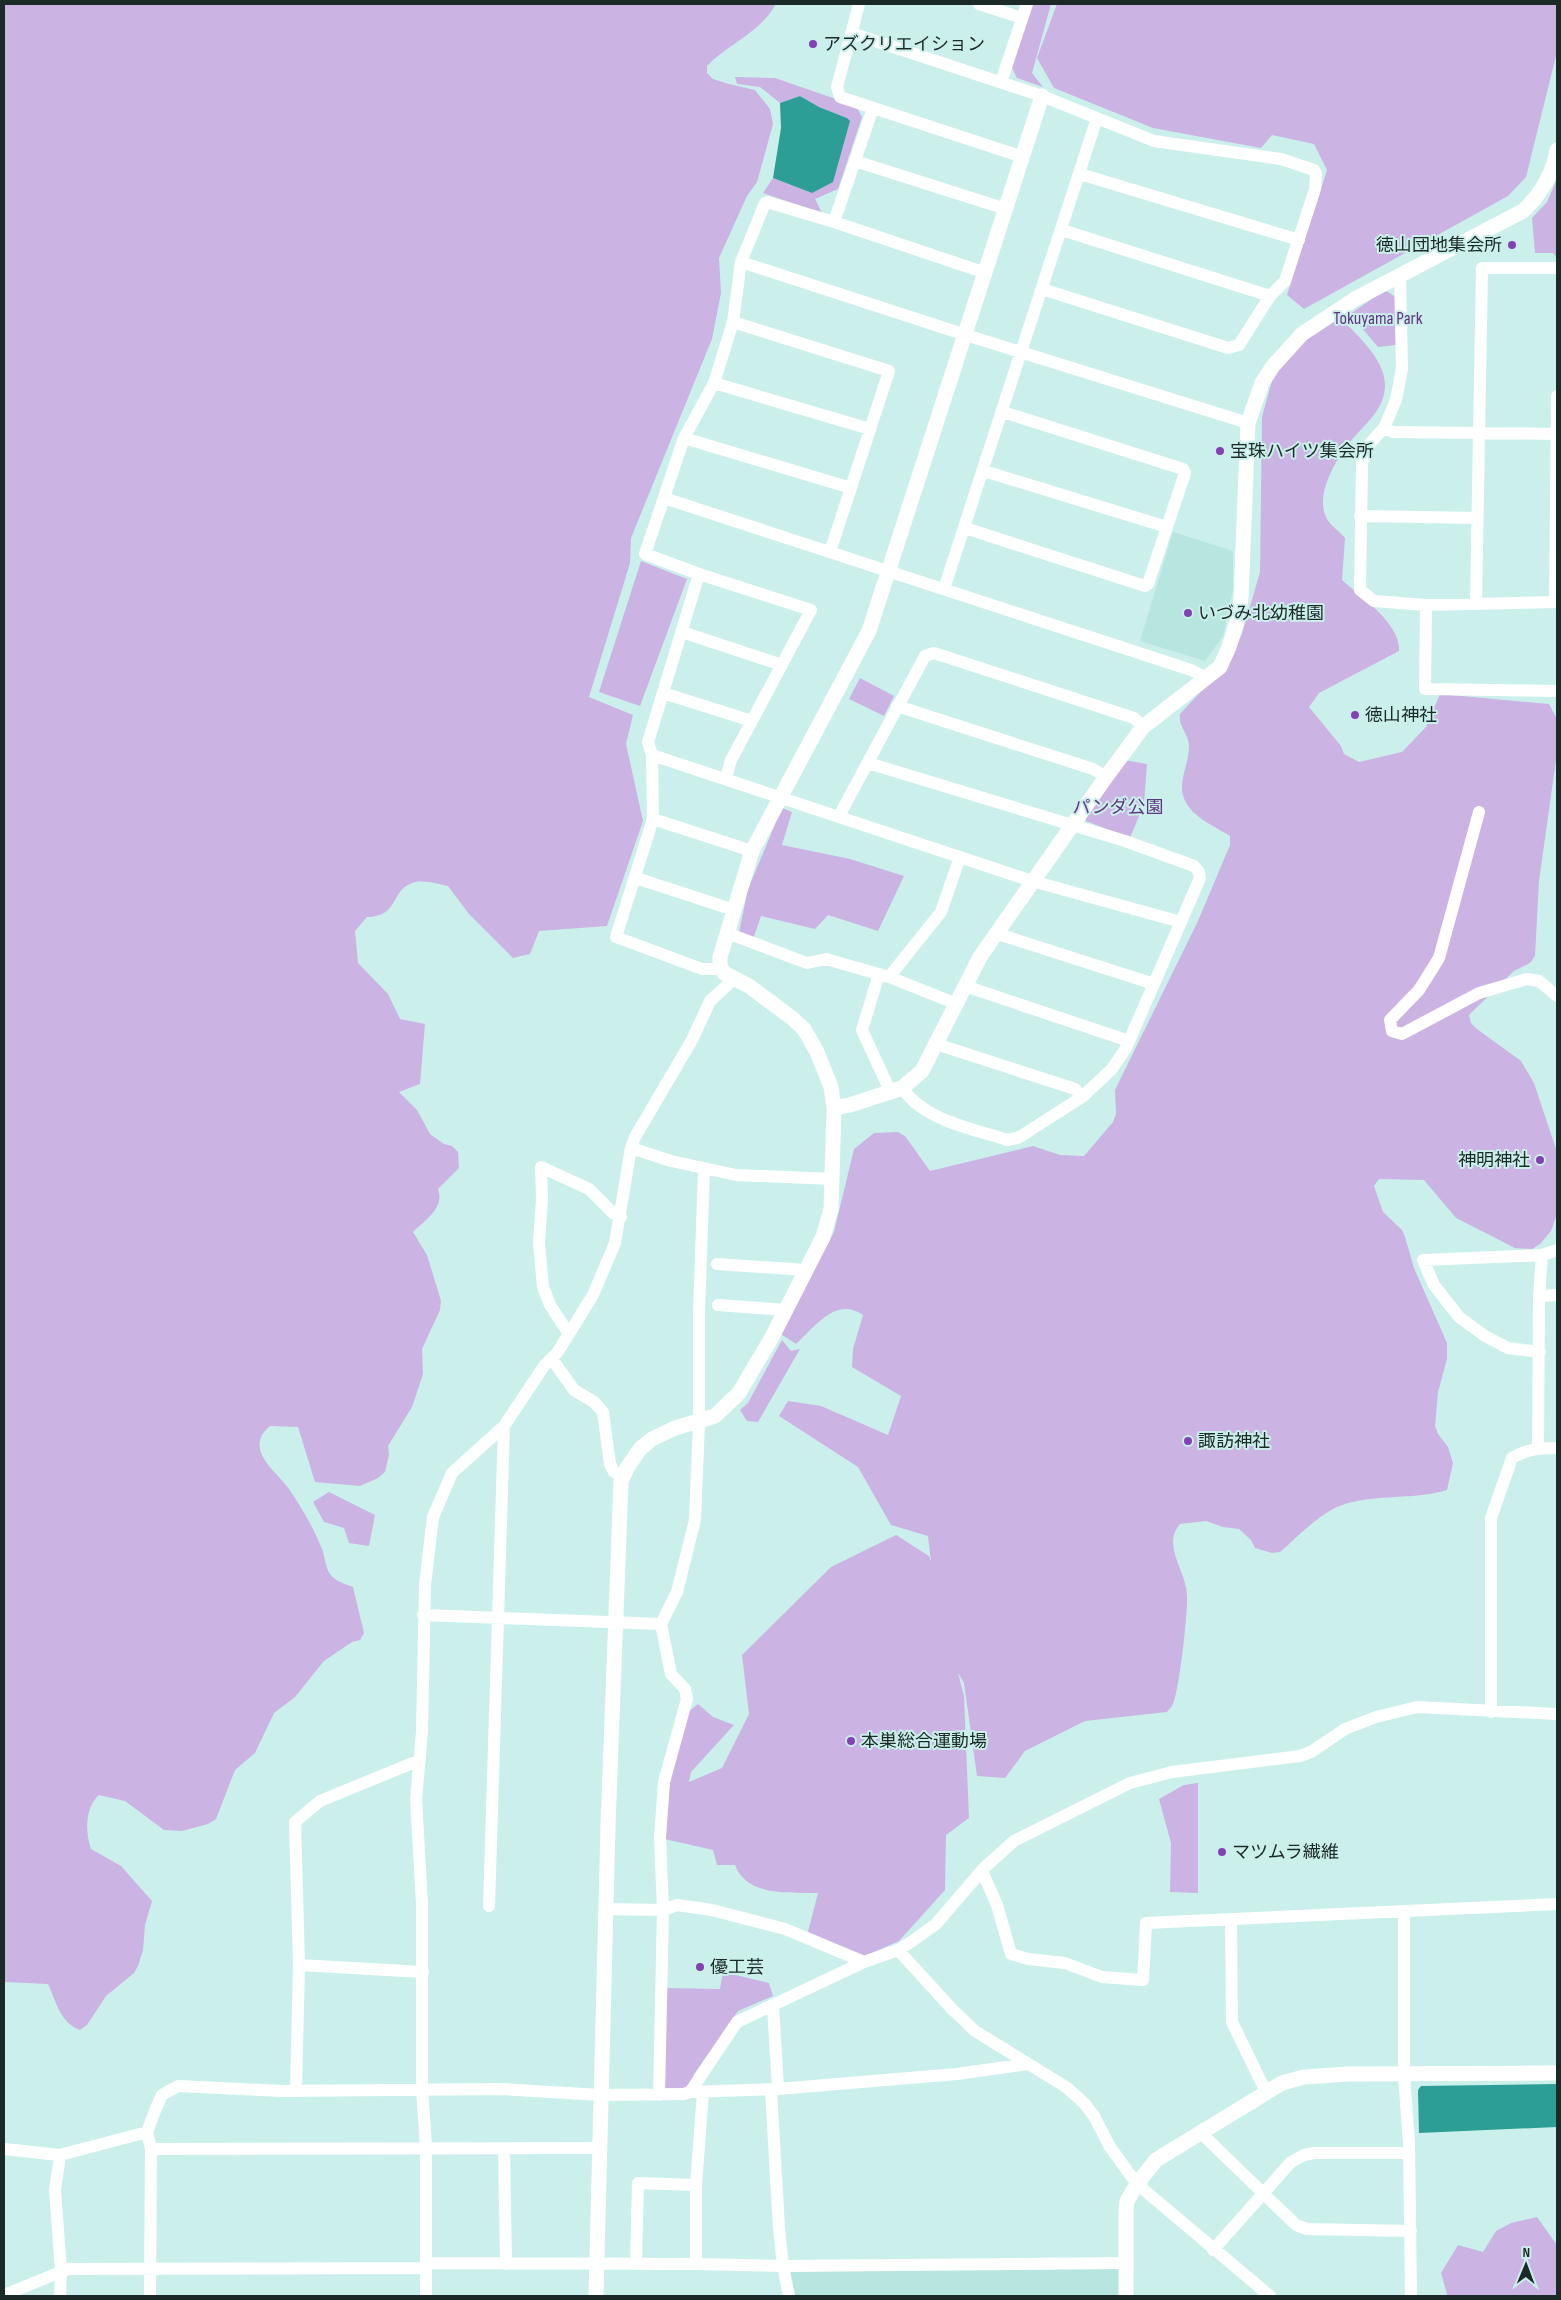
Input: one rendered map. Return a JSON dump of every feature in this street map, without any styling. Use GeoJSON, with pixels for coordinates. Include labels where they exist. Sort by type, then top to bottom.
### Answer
{"type":"FeatureCollection","features":[{"type":"Feature","properties":{"kind":"street"},"geometry":{"type":"LineString","coordinates":[[859,4],[837,87],[840,97],[1023,157]]}},
{"type":"Feature","properties":{"kind":"street"},"geometry":{"type":"LineString","coordinates":[[979,4],[1022,18]]}},
{"type":"Feature","properties":{"kind":"street"},"geometry":{"type":"LineString","coordinates":[[1001,82],[1027,4]]}},
{"type":"Feature","properties":{"kind":"street"},"geometry":{"type":"LineString","coordinates":[[851,33],[1042,96],[1154,141],[1281,159],[1314,170],[1316,174],[1315,189],[1285,281],[1270,296],[1239,345],[1228,348],[1042,288]]}},
{"type":"Feature","properties":{"kind":"street"},"geometry":{"type":"LineString","coordinates":[[721,969],[720,957],[752,851],[869,631],[1042,96]]}},
{"type":"Feature","properties":{"kind":"street"},"geometry":{"type":"LineString","coordinates":[[834,222],[873,108]]}},
{"type":"Feature","properties":{"kind":"street"},"geometry":{"type":"LineString","coordinates":[[944,589],[984,471],[1097,118]]}},
{"type":"Feature","properties":{"kind":"street"},"geometry":{"type":"LineString","coordinates":[[834,1108],[897,1091],[922,1071],[995,932],[1106,776],[1143,727],[1220,667],[1229,647],[1238,618],[1241,598],[1248,423],[1262,383],[1289,346],[1302,334],[1355,299],[1523,211],[1539,193],[1549,176],[1557,154]]}},
{"type":"Feature","properties":{"kind":"street"},"geometry":{"type":"LineString","coordinates":[[855,161],[1006,209]]}},
{"type":"Feature","properties":{"kind":"street"},"geometry":{"type":"LineString","coordinates":[[1080,174],[1299,240]]}},
{"type":"Feature","properties":{"kind":"street"},"geometry":{"type":"LineString","coordinates":[[726,778],[731,760],[812,610],[699,574],[645,554],[684,438],[714,382],[734,322],[741,262],[765,203],[834,222],[986,273]]}},
{"type":"Feature","properties":{"kind":"street"},"geometry":{"type":"LineString","coordinates":[[1062,230],[1270,296]]}},
{"type":"Feature","properties":{"kind":"street"},"geometry":{"type":"LineString","coordinates":[[741,262],[1248,423]]}},
{"type":"Feature","properties":{"kind":"street"},"geometry":{"type":"LineString","coordinates":[[1476,603],[1482,268],[1557,268]]}},
{"type":"Feature","properties":{"kind":"street"},"geometry":{"type":"LineString","coordinates":[[1400,275],[1402,368],[1396,400],[1384,428],[1371,442],[1362,463],[1360,590],[1374,601],[1426,605],[1556,602],[1557,396]]}},
{"type":"Feature","properties":{"kind":"street"},"geometry":{"type":"LineString","coordinates":[[734,322],[889,371],[830,552]]}},
{"type":"Feature","properties":{"kind":"street"},"geometry":{"type":"LineString","coordinates":[[714,382],[870,429]]}},
{"type":"Feature","properties":{"kind":"street"},"geometry":{"type":"LineString","coordinates":[[965,528],[1145,586],[1148,584],[1185,473],[1183,469],[1003,412]]}},
{"type":"Feature","properties":{"kind":"street"},"geometry":{"type":"LineString","coordinates":[[1384,428],[1393,432],[1557,434]]}},
{"type":"Feature","properties":{"kind":"street"},"geometry":{"type":"LineString","coordinates":[[684,438],[851,488]]}},
{"type":"Feature","properties":{"kind":"street"},"geometry":{"type":"LineString","coordinates":[[984,471],[1167,527]]}},
{"type":"Feature","properties":{"kind":"street"},"geometry":{"type":"LineString","coordinates":[[664,498],[1191,670],[1207,678]]}},
{"type":"Feature","properties":{"kind":"street"},"geometry":{"type":"LineString","coordinates":[[1360,516],[1477,518]]}},
{"type":"Feature","properties":{"kind":"street"},"geometry":{"type":"LineString","coordinates":[[596,2296],[618,1523],[623,1475],[640,1450],[652,1439],[676,1428],[715,1416],[739,1393],[786,1310],[823,1236],[831,1209],[834,1179],[834,1108],[831,1087],[804,1029],[764,996],[721,969],[702,969],[616,937],[653,819],[652,755],[648,742],[699,574]]}},
{"type":"Feature","properties":{"kind":"street"},"geometry":{"type":"LineString","coordinates":[[1426,605],[1425,689],[1557,691]]}},
{"type":"Feature","properties":{"kind":"street"},"geometry":{"type":"LineString","coordinates":[[682,632],[782,665]]}},
{"type":"Feature","properties":{"kind":"street"},"geometry":{"type":"LineString","coordinates":[[839,816],[925,656],[934,653],[1134,718],[1143,727]]}},
{"type":"Feature","properties":{"kind":"street"},"geometry":{"type":"LineString","coordinates":[[663,692],[752,721]]}},
{"type":"Feature","properties":{"kind":"street"},"geometry":{"type":"LineString","coordinates":[[897,706],[1093,770],[1106,776]]}},
{"type":"Feature","properties":{"kind":"street"},"geometry":{"type":"LineString","coordinates":[[652,755],[1032,880],[1181,922]]}},
{"type":"Feature","properties":{"kind":"street"},"geometry":{"type":"LineString","coordinates":[[868,763],[1125,841],[1194,866],[1199,872],[1200,878],[1129,1041],[1112,1069],[1082,1097],[1018,1138],[1007,1140],[934,1116],[897,1091],[862,1030],[884,976],[940,912],[960,857]]}},
{"type":"Feature","properties":{"kind":"street"},"geometry":{"type":"LineString","coordinates":[[1480,812],[1440,958],[1419,990],[1390,1020],[1392,1031],[1402,1034],[1479,993],[1528,979],[1540,981],[1557,996]]}},
{"type":"Feature","properties":{"kind":"street"},"geometry":{"type":"LineString","coordinates":[[653,819],[752,851]]}},
{"type":"Feature","properties":{"kind":"street"},"geometry":{"type":"LineString","coordinates":[[636,878],[734,910]]}},
{"type":"Feature","properties":{"kind":"street"},"geometry":{"type":"LineString","coordinates":[[995,932],[1154,984]]}},
{"type":"Feature","properties":{"kind":"street"},"geometry":{"type":"LineString","coordinates":[[727,933],[807,963],[826,959],[884,976],[957,1004]]}},
{"type":"Feature","properties":{"kind":"street"},"geometry":{"type":"LineString","coordinates":[[426,2296],[426,2147],[422,2089],[422,1904],[416,1809],[420,1760],[423,1615],[433,1517],[452,1473],[504,1426],[569,1334],[602,1278],[615,1243],[621,1217],[631,1148],[635,1137],[692,1040],[710,1001],[735,978]]}},
{"type":"Feature","properties":{"kind":"street"},"geometry":{"type":"LineString","coordinates":[[965,986],[1129,1041]]}},
{"type":"Feature","properties":{"kind":"street"},"geometry":{"type":"LineString","coordinates":[[936,1044],[1075,1089],[1082,1097]]}},
{"type":"Feature","properties":{"kind":"street"},"geometry":{"type":"LineString","coordinates":[[631,1148],[671,1162],[736,1175],[834,1179]]}},
{"type":"Feature","properties":{"kind":"street"},"geometry":{"type":"LineString","coordinates":[[569,1334],[550,1304],[543,1287],[538,1243],[542,1199],[541,1167],[589,1189],[613,1212],[621,1217]]}},
{"type":"Feature","properties":{"kind":"street"},"geometry":{"type":"LineString","coordinates":[[659,2095],[663,1910],[660,1838],[664,1782],[687,1699],[685,1689],[671,1674],[662,1624],[677,1592],[695,1520],[704,1170]]}},
{"type":"Feature","properties":{"kind":"street"},"geometry":{"type":"LineString","coordinates":[[1540,1352],[1508,1348],[1485,1336],[1459,1317],[1434,1285],[1423,1260],[1542,1255],[1557,1250]]}},
{"type":"Feature","properties":{"kind":"street"},"geometry":{"type":"LineString","coordinates":[[1538,1448],[1539,1296],[1542,1255]]}},
{"type":"Feature","properties":{"kind":"street"},"geometry":{"type":"LineString","coordinates":[[718,1264],[806,1270]]}},
{"type":"Feature","properties":{"kind":"street"},"geometry":{"type":"LineString","coordinates":[[1539,1296],[1557,1295]]}},
{"type":"Feature","properties":{"kind":"street"},"geometry":{"type":"LineString","coordinates":[[718,1305],[786,1310]]}},
{"type":"Feature","properties":{"kind":"street"},"geometry":{"type":"LineString","coordinates":[[552,1359],[574,1390],[594,1402],[603,1412],[610,1464],[614,1472],[623,1475]]}},
{"type":"Feature","properties":{"kind":"street"},"geometry":{"type":"LineString","coordinates":[[489,1906],[504,1426]]}},
{"type":"Feature","properties":{"kind":"street"},"geometry":{"type":"LineString","coordinates":[[1491,1712],[1491,1518],[1512,1458],[1523,1452],[1538,1448],[1557,1448]]}},
{"type":"Feature","properties":{"kind":"street"},"geometry":{"type":"LineString","coordinates":[[423,1615],[662,1624]]}},
{"type":"Feature","properties":{"kind":"street"},"geometry":{"type":"LineString","coordinates":[[696,2264],[697,2092],[737,2022],[864,1962],[898,1950],[936,1924],[982,1871],[1014,1841],[1130,1783],[1172,1772],[1300,1756],[1311,1752],[1345,1729],[1376,1717],[1417,1707],[1557,1714]]}},
{"type":"Feature","properties":{"kind":"street"},"geometry":{"type":"LineString","coordinates":[[296,2089],[298,1965],[295,1822],[320,1801],[420,1760]]}},
{"type":"Feature","properties":{"kind":"street"},"geometry":{"type":"LineString","coordinates":[[982,1871],[997,1905],[1011,1954],[1028,1959],[1065,1963],[1102,1976],[1144,1980],[1146,1923],[1557,1904]]}},
{"type":"Feature","properties":{"kind":"street"},"geometry":{"type":"LineString","coordinates":[[607,1909],[663,1910],[677,1905],[738,1916],[749,1921],[785,1929],[864,1962]]}},
{"type":"Feature","properties":{"kind":"street"},"geometry":{"type":"LineString","coordinates":[[1404,1911],[1404,2075],[1409,2153],[1411,2296]]}},
{"type":"Feature","properties":{"kind":"street"},"geometry":{"type":"LineString","coordinates":[[1231,1920],[1232,2022],[1266,2092]]}},
{"type":"Feature","properties":{"kind":"street"},"geometry":{"type":"LineString","coordinates":[[898,1950],[975,2031],[1066,2087],[1084,2103],[1094,2116],[1110,2147],[1137,2184],[1213,2250],[1270,2296]]}},
{"type":"Feature","properties":{"kind":"street"},"geometry":{"type":"LineString","coordinates":[[298,1965],[423,1972]]}},
{"type":"Feature","properties":{"kind":"street"},"geometry":{"type":"LineString","coordinates":[[773,2006],[774,2090],[783,2266],[789,2296]]}},
{"type":"Feature","properties":{"kind":"street"},"geometry":{"type":"LineString","coordinates":[[150,2296],[151,2149],[147,2132],[162,2095],[178,2086],[283,2091],[296,2089],[422,2089],[659,2095],[774,2090],[957,2074],[1028,2064]]}},
{"type":"Feature","properties":{"kind":"street"},"geometry":{"type":"LineString","coordinates":[[1126,2296],[1127,2201],[1137,2184],[1156,2160],[1282,2083],[1304,2077],[1557,2073]]}},
{"type":"Feature","properties":{"kind":"street"},"geometry":{"type":"LineString","coordinates":[[4,2149],[60,2155],[147,2132]]}},
{"type":"Feature","properties":{"kind":"street"},"geometry":{"type":"LineString","coordinates":[[1201,2133],[1296,2225],[1307,2229],[1411,2231]]}},
{"type":"Feature","properties":{"kind":"street"},"geometry":{"type":"LineString","coordinates":[[151,2149],[601,2148]]}},
{"type":"Feature","properties":{"kind":"street"},"geometry":{"type":"LineString","coordinates":[[504,2149],[506,2264]]}},
{"type":"Feature","properties":{"kind":"street"},"geometry":{"type":"LineString","coordinates":[[1213,2250],[1291,2162],[1304,2155],[1314,2153],[1409,2153]]}},
{"type":"Feature","properties":{"kind":"street"},"geometry":{"type":"LineString","coordinates":[[60,2155],[55,2190],[61,2271],[60,2296]]}},
{"type":"Feature","properties":{"kind":"street"},"geometry":{"type":"LineString","coordinates":[[636,2263],[638,2183],[696,2185]]}},
{"type":"Feature","properties":{"kind":"street"},"geometry":{"type":"LineString","coordinates":[[4,2296],[68,2269],[636,2263],[783,2266],[1126,2262]]}},
{"type":"Feature","properties":{"kind":"shaded area","name":"いづみ北幼稚園"},"geometry":{"type":"Polygon","coordinates":[[[1173,532],[1233,551],[1233,590],[1223,636],[1205,661],[1140,641],[1173,532]]]}},
{"type":"Feature","properties":{"kind":"shaded area"},"geometry":{"type":"Polygon","coordinates":[[[1121,2266],[1121,2296],[793,2296],[790,2272],[1121,2266]]]}},
{"type":"Feature","properties":{"kind":"green space"},"geometry":{"type":"Polygon","coordinates":[[[4,4],[776,4],[762,23],[707,66],[707,73],[713,79],[755,90],[770,109],[773,124],[757,182],[747,196],[719,258],[721,293],[712,339],[631,538],[630,563],[589,697],[633,715],[626,744],[643,821],[607,926],[539,931],[530,954],[513,958],[469,914],[448,886],[430,882],[416,882],[405,887],[390,908],[384,913],[367,917],[355,931],[358,963],[388,994],[400,1019],[425,1024],[420,1084],[399,1092],[417,1110],[430,1134],[444,1144],[452,1146],[458,1152],[459,1168],[438,1189],[439,1202],[433,1213],[413,1232],[427,1255],[441,1301],[440,1310],[422,1349],[423,1374],[412,1407],[388,1446],[389,1455],[385,1472],[378,1478],[360,1486],[315,1482],[298,1427],[270,1426],[262,1436],[260,1449],[268,1465],[289,1489],[307,1518],[322,1549],[330,1574],[337,1580],[353,1587],[364,1633],[360,1640],[352,1642],[324,1661],[295,1697],[274,1713],[255,1753],[235,1770],[216,1819],[208,1824],[182,1831],[164,1830],[125,1801],[99,1795],[94,1800],[89,1813],[87,1828],[91,1849],[121,1866],[152,1901],[145,1925],[143,1950],[138,1966],[134,1973],[106,1996],[87,2025],[80,2030],[73,2027],[63,2017],[48,1984],[4,1982],[4,4]]]}},
{"type":"Feature","properties":{"kind":"green space"},"geometry":{"type":"Polygon","coordinates":[[[1031,4],[1051,4],[1032,73],[1043,87],[1017,78],[1012,68],[1031,4]]]}},
{"type":"Feature","properties":{"kind":"green space"},"geometry":{"type":"Polygon","coordinates":[[[1057,4],[1557,4],[1557,52],[1526,177],[1508,196],[1304,309],[1287,295],[1327,170],[1314,144],[1272,135],[1261,148],[1153,128],[1054,88],[1037,58],[1057,4]]]}},
{"type":"Feature","properties":{"kind":"green space"},"geometry":{"type":"Polygon","coordinates":[[[735,77],[775,78],[856,106],[862,117],[838,189],[815,199],[822,213],[763,193],[773,178],[812,193],[847,118],[819,107],[800,96],[780,103],[760,87],[737,84],[735,77]]]}},
{"type":"Feature","properties":{"kind":"green space"},"geometry":{"type":"Polygon","coordinates":[[[1557,179],[1557,258],[1553,253],[1535,253],[1532,218],[1547,202],[1557,179]]]}},
{"type":"Feature","properties":{"kind":"green space","name":"Tokuyama Park"},"geometry":{"type":"Polygon","coordinates":[[[1385,290],[1397,298],[1396,345],[1378,347],[1350,314],[1385,290]]]}},
{"type":"Feature","properties":{"kind":"green space"},"geometry":{"type":"Polygon","coordinates":[[[1339,316],[1375,356],[1384,375],[1385,385],[1382,402],[1378,410],[1350,442],[1332,469],[1324,492],[1324,513],[1329,522],[1345,538],[1342,580],[1387,621],[1398,641],[1399,651],[1319,693],[1309,707],[1341,746],[1344,754],[1359,762],[1402,752],[1426,727],[1440,694],[1549,704],[1557,719],[1557,753],[1539,881],[1535,956],[1530,963],[1514,971],[1469,1015],[1471,1023],[1477,1029],[1521,1061],[1534,1083],[1557,1152],[1557,1214],[1551,1231],[1540,1244],[1532,1249],[1515,1248],[1456,1218],[1424,1180],[1379,1179],[1374,1186],[1383,1212],[1402,1230],[1414,1268],[1447,1343],[1447,1359],[1438,1392],[1435,1426],[1438,1434],[1448,1447],[1453,1463],[1447,1490],[1422,1495],[1370,1499],[1345,1504],[1318,1518],[1280,1552],[1272,1553],[1255,1548],[1251,1540],[1239,1529],[1223,1527],[1206,1521],[1180,1524],[1175,1532],[1173,1541],[1176,1559],[1186,1587],[1187,1605],[1180,1671],[1172,1707],[1167,1712],[1085,1721],[1025,1751],[1005,1778],[977,1776],[964,1683],[958,1673],[964,1696],[969,1818],[946,1835],[945,1890],[899,1941],[865,1956],[808,1932],[818,1893],[770,1891],[759,1888],[749,1883],[735,1865],[717,1865],[713,1850],[660,1838],[682,1717],[698,1704],[713,1717],[734,1725],[691,1772],[689,1782],[722,1768],[749,1714],[742,1655],[831,1567],[896,1535],[929,1556],[931,1562],[928,1536],[891,1525],[858,1467],[779,1416],[788,1401],[821,1406],[888,1435],[901,1396],[852,1367],[853,1349],[863,1315],[853,1310],[835,1311],[818,1322],[796,1344],[781,1334],[834,1232],[854,1149],[874,1133],[898,1132],[905,1136],[930,1171],[1033,1146],[1060,1155],[1084,1156],[1113,1122],[1116,1114],[1115,1090],[1198,921],[1230,845],[1230,836],[1198,816],[1186,803],[1182,785],[1189,742],[1181,723],[1180,714],[1229,661],[1242,634],[1260,572],[1262,417],[1274,373],[1313,330],[1339,316]]]}},
{"type":"Feature","properties":{"kind":"green space"},"geometry":{"type":"Polygon","coordinates":[[[641,561],[687,579],[640,706],[599,692],[641,561]]]}},
{"type":"Feature","properties":{"kind":"green space"},"geometry":{"type":"Polygon","coordinates":[[[860,678],[894,696],[884,716],[849,699],[860,678]]]}},
{"type":"Feature","properties":{"kind":"green space","name":"パンダ公園"},"geometry":{"type":"Polygon","coordinates":[[[1124,760],[1147,764],[1144,804],[1130,838],[1086,821],[1085,814],[1124,760]]]}},
{"type":"Feature","properties":{"kind":"green space"},"geometry":{"type":"Polygon","coordinates":[[[782,808],[792,812],[782,845],[850,859],[904,876],[878,931],[828,915],[815,929],[761,916],[752,942],[738,937],[748,889],[782,808]]]}},
{"type":"Feature","properties":{"kind":"green space"},"geometry":{"type":"Polygon","coordinates":[[[782,1340],[791,1351],[800,1349],[758,1422],[747,1421],[740,1410],[748,1403],[782,1340]]]}},
{"type":"Feature","properties":{"kind":"green space"},"geometry":{"type":"Polygon","coordinates":[[[329,1492],[375,1515],[369,1546],[349,1543],[344,1528],[324,1522],[313,1502],[329,1492]]]}},
{"type":"Feature","properties":{"kind":"green space"},"geometry":{"type":"Polygon","coordinates":[[[1198,1783],[1198,1893],[1170,1892],[1171,1843],[1159,1799],[1184,1785],[1198,1783]]]}},
{"type":"Feature","properties":{"kind":"green space"},"geometry":{"type":"Polygon","coordinates":[[[723,1972],[769,1983],[773,1996],[738,2011],[694,2074],[691,2084],[685,2088],[662,2088],[665,1988],[720,1989],[723,1972]]]}},
{"type":"Feature","properties":{"kind":"green space"},"geometry":{"type":"Polygon","coordinates":[[[1537,2217],[1557,2245],[1557,2296],[1446,2296],[1441,2273],[1458,2245],[1483,2252],[1496,2231],[1511,2223],[1537,2217]]]}},
{"type":"Feature","properties":{"kind":"water"},"geometry":{"type":"Polygon","coordinates":[[[800,96],[850,121],[833,182],[812,193],[773,178],[781,128],[780,103],[800,96]]]}},
{"type":"Feature","properties":{"kind":"water"},"geometry":{"type":"Polygon","coordinates":[[[1557,2084],[1557,2127],[1419,2133],[1418,2090],[1421,2086],[1557,2084]]]}},
{"type":"Feature","properties":{"kind":"place","name":"アズクリエイション"},"geometry":{"type":"Point","coordinates":[813,44]}},
{"type":"Feature","properties":{"kind":"place","name":"徳山団地集会所"},"geometry":{"type":"Point","coordinates":[1512,245]}},
{"type":"Feature","properties":{"kind":"place","name":"宝珠ハイツ集会所"},"geometry":{"type":"Point","coordinates":[1220,451]}},
{"type":"Feature","properties":{"kind":"place","name":"いづみ北幼稚園"},"geometry":{"type":"Point","coordinates":[1188,613]}},
{"type":"Feature","properties":{"kind":"place","name":"徳山神社"},"geometry":{"type":"Point","coordinates":[1355,715]}},
{"type":"Feature","properties":{"kind":"place","name":"神明神社"},"geometry":{"type":"Point","coordinates":[1540,1160]}},
{"type":"Feature","properties":{"kind":"place","name":"諏訪神社"},"geometry":{"type":"Point","coordinates":[1188,1441]}},
{"type":"Feature","properties":{"kind":"place","name":"本巣総合運動場"},"geometry":{"type":"Point","coordinates":[851,1741]}},
{"type":"Feature","properties":{"kind":"place","name":"マツムラ繊維"},"geometry":{"type":"Point","coordinates":[1222,1852]}},
{"type":"Feature","properties":{"kind":"place","name":"優工芸"},"geometry":{"type":"Point","coordinates":[700,1967]}}]}
